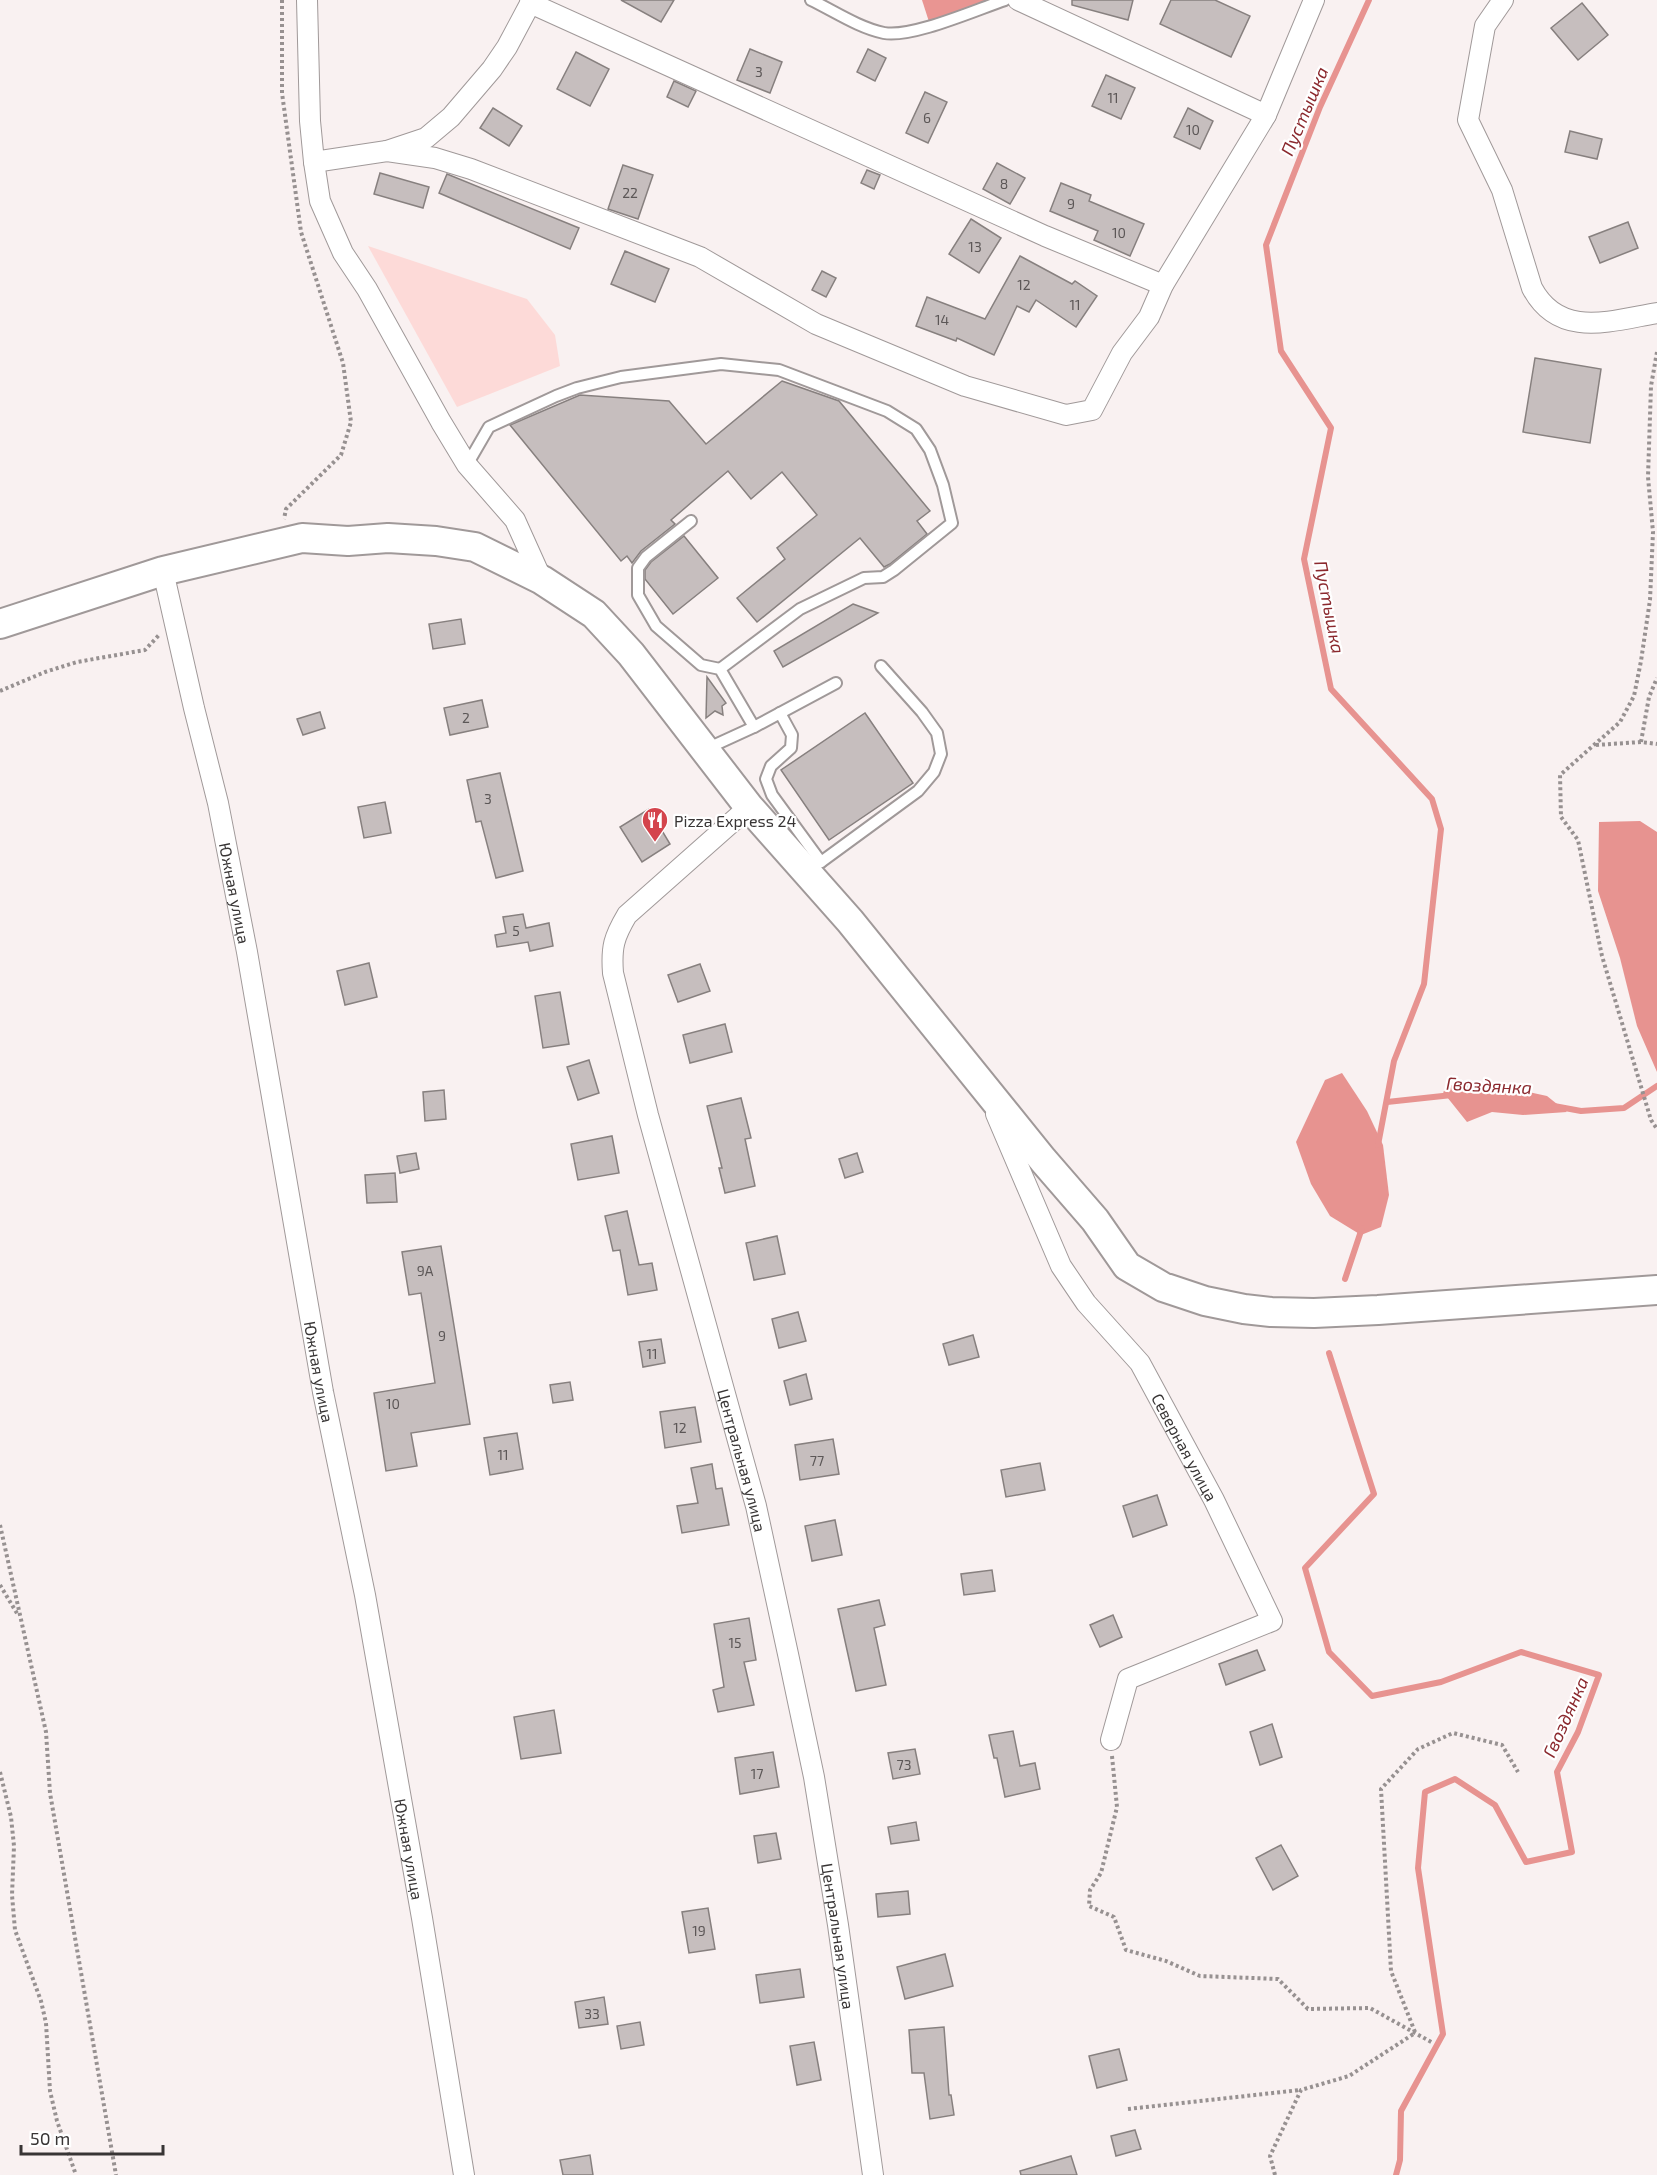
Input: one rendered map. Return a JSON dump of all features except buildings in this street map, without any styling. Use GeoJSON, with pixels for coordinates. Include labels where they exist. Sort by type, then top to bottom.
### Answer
{"type":"FeatureCollection","features":[{"type":"Feature","properties":{"kind":"main road"},"geometry":{"type":"LineString","coordinates":[[0,624],[163,571],[302,538],[348,541],[388,538],[436,541],[475,547],[542,580],[594,614],[631,654],[749,807],[813,866],[850,921],[1043,1160],[1095,1220],[1127,1266],[1163,1287],[1205,1301],[1253,1310],[1314,1313],[1657,1290]]}},
{"type":"Feature","properties":{"kind":"street"},"geometry":{"type":"LineString","coordinates":[[307,0],[310,121],[320,201],[344,253],[367,289],[467,465],[515,520],[542,580]]}},
{"type":"Feature","properties":{"kind":"street"},"geometry":{"type":"LineString","coordinates":[[1018,0],[1266,116]]}},
{"type":"Feature","properties":{"kind":"street"},"geometry":{"type":"LineString","coordinates":[[387,151],[435,158],[471,169],[700,257],[816,324],[965,386],[1066,415],[1092,410],[1122,353],[1149,316],[1163,285],[1266,116],[1314,0]]}},
{"type":"Feature","properties":{"kind":"street"},"geometry":{"type":"LineString","coordinates":[[1503,0],[1485,26],[1468,120],[1502,190],[1532,288],[1539,301],[1552,314],[1568,321],[1591,323],[1657,313]]}},
{"type":"Feature","properties":{"kind":"street"},"geometry":{"type":"LineString","coordinates":[[314,162],[387,151],[426,138],[451,117],[492,69],[531,1],[1045,236],[1163,285]]}},
{"type":"Feature","properties":{"kind":"street","name":"Южная улица"},"geometry":{"type":"LineString","coordinates":[[163,571],[218,803],[247,952],[323,1392],[365,1595],[422,1918],[464,2175]]}},
{"type":"Feature","properties":{"kind":"street","name":"Центральная улица"},"geometry":{"type":"LineString","coordinates":[[749,807],[627,915],[616,934],[612,951],[613,973],[648,1115],[756,1506],[814,1777],[838,1925],[873,2175]]}},
{"type":"Feature","properties":{"kind":"street","name":"Северная улица"},"geometry":{"type":"LineString","coordinates":[[986,1089],[1061,1266],[1086,1303],[1140,1363],[1215,1500],[1272,1621],[1128,1679],[1111,1740]]}},
{"type":"Feature","properties":{"kind":"lane"},"geometry":{"type":"LineString","coordinates":[[811,0],[868,28],[885,33],[902,33],[921,28],[1005,0]]}},
{"type":"Feature","properties":{"kind":"lane"},"geometry":{"type":"LineString","coordinates":[[467,465],[489,427],[556,396],[621,377],[721,364],[779,370],[886,411],[916,429],[930,450],[943,485],[952,523],[883,577],[864,578],[800,609],[720,669]]}},
{"type":"Feature","properties":{"kind":"lane"},"geometry":{"type":"LineString","coordinates":[[691,521],[646,557],[638,568],[638,595],[656,626],[701,664],[720,669],[754,727]]}},
{"type":"Feature","properties":{"kind":"lane"},"geometry":{"type":"LineString","coordinates":[[780,713],[792,735],[791,748],[771,766],[766,779],[772,795],[813,866],[918,790],[934,772],[941,754],[937,733],[922,712],[881,666]]}},
{"type":"Feature","properties":{"kind":"lane"},"geometry":{"type":"LineString","coordinates":[[704,751],[836,683]]}},
{"type":"Feature","properties":{"kind":"path"},"geometry":{"type":"LineString","coordinates":[[282,0],[282,93],[301,232],[343,363],[351,422],[341,455],[286,509],[283,528],[302,538]]}},
{"type":"Feature","properties":{"kind":"path"},"geometry":{"type":"LineString","coordinates":[[1657,352],[1652,386],[1648,477],[1653,532],[1650,589],[1634,696],[1620,722],[1560,776],[1562,817],[1578,840],[1602,956],[1651,1120],[1657,1129]]}},
{"type":"Feature","properties":{"kind":"path"},"geometry":{"type":"LineString","coordinates":[[0,691],[77,662],[145,650],[165,629]]}},
{"type":"Feature","properties":{"kind":"path"},"geometry":{"type":"LineString","coordinates":[[1641,742],[1649,697],[1657,678]]}},
{"type":"Feature","properties":{"kind":"path"},"geometry":{"type":"LineString","coordinates":[[1596,745],[1641,742],[1657,744]]}},
{"type":"Feature","properties":{"kind":"path"},"geometry":{"type":"LineString","coordinates":[[0,1525],[46,1732],[50,1793],[116,2175]]}},
{"type":"Feature","properties":{"kind":"path"},"geometry":{"type":"LineString","coordinates":[[0,1585],[21,1620]]}},
{"type":"Feature","properties":{"kind":"path"},"geometry":{"type":"LineString","coordinates":[[1415,2033],[1391,1971],[1381,1789],[1418,1749],[1453,1733],[1502,1745],[1518,1772]]}},
{"type":"Feature","properties":{"kind":"path"},"geometry":{"type":"LineString","coordinates":[[1111,1740],[1117,1807],[1101,1873],[1090,1890],[1089,1906],[1114,1917],[1126,1950],[1166,1962],[1200,1976],[1278,1979],[1308,2009],[1370,2008],[1433,2043]]}},
{"type":"Feature","properties":{"kind":"path"},"geometry":{"type":"LineString","coordinates":[[0,1772],[11,1817],[14,1846],[12,1896],[15,1930],[41,2001],[46,2023],[50,2091],[57,2121],[76,2175]]}},
{"type":"Feature","properties":{"kind":"path"},"geometry":{"type":"LineString","coordinates":[[1128,2109],[1301,2090],[1349,2076],[1415,2033]]}},
{"type":"Feature","properties":{"kind":"path"},"geometry":{"type":"LineString","coordinates":[[1275,2175],[1270,2156],[1301,2090]]}},
{"type":"Feature","properties":{"kind":"shaded area"},"geometry":{"type":"Polygon","coordinates":[[[922,0],[997,0],[931,28],[922,0]]]}},
{"type":"Feature","properties":{"kind":"shaded area"},"geometry":{"type":"Polygon","coordinates":[[[368,246],[527,299],[555,335],[560,366],[457,407],[368,246]]]}},
{"type":"Feature","properties":{"kind":"water"},"geometry":{"type":"Polygon","coordinates":[[[1640,821],[1657,832],[1657,1072],[1637,1026],[1620,958],[1598,891],[1599,822],[1640,821]]]}},
{"type":"Feature","properties":{"kind":"water"},"geometry":{"type":"Polygon","coordinates":[[[1342,1073],[1367,1111],[1383,1145],[1389,1195],[1381,1227],[1361,1235],[1330,1216],[1311,1184],[1296,1142],[1325,1080],[1342,1073]]]}},
{"type":"Feature","properties":{"kind":"water"},"geometry":{"type":"Polygon","coordinates":[[[1487,1083],[1547,1096],[1567,1112],[1523,1115],[1492,1112],[1467,1122],[1443,1092],[1452,1085],[1487,1083]]]}},
{"type":"Feature","properties":{"kind":"waterway","name":"Пустышка"},"geometry":{"type":"LineString","coordinates":[[1369,0],[1320,107],[1266,245],[1281,351],[1331,428],[1304,559],[1331,689],[1432,799],[1441,829],[1424,984],[1394,1061],[1378,1145]]}},
{"type":"Feature","properties":{"kind":"waterway","name":"Гвоздянка"},"geometry":{"type":"LineString","coordinates":[[1554,1106],[1581,1111],[1624,1108],[1657,1086]]}},
{"type":"Feature","properties":{"kind":"waterway","name":"Гвоздянка"},"geometry":{"type":"LineString","coordinates":[[1387,1102],[1452,1095]]}},
{"type":"Feature","properties":{"kind":"waterway","name":"Гвоздянка"},"geometry":{"type":"LineString","coordinates":[[1345,1279],[1362,1228]]}},
{"type":"Feature","properties":{"kind":"waterway","name":"Гвоздянка"},"geometry":{"type":"LineString","coordinates":[[1329,1353],[1374,1494],[1305,1568],[1329,1652],[1372,1696],[1441,1682],[1521,1652],[1599,1675],[1578,1732],[1557,1772],[1572,1852],[1526,1862],[1495,1805],[1455,1779],[1425,1792],[1418,1868],[1443,2034],[1401,2111],[1400,2160],[1396,2175]]}},
{"type":"Feature","properties":{"kind":"place","name":"Pizza Express 24"},"geometry":{"type":"Point","coordinates":[655,843]}}]}
